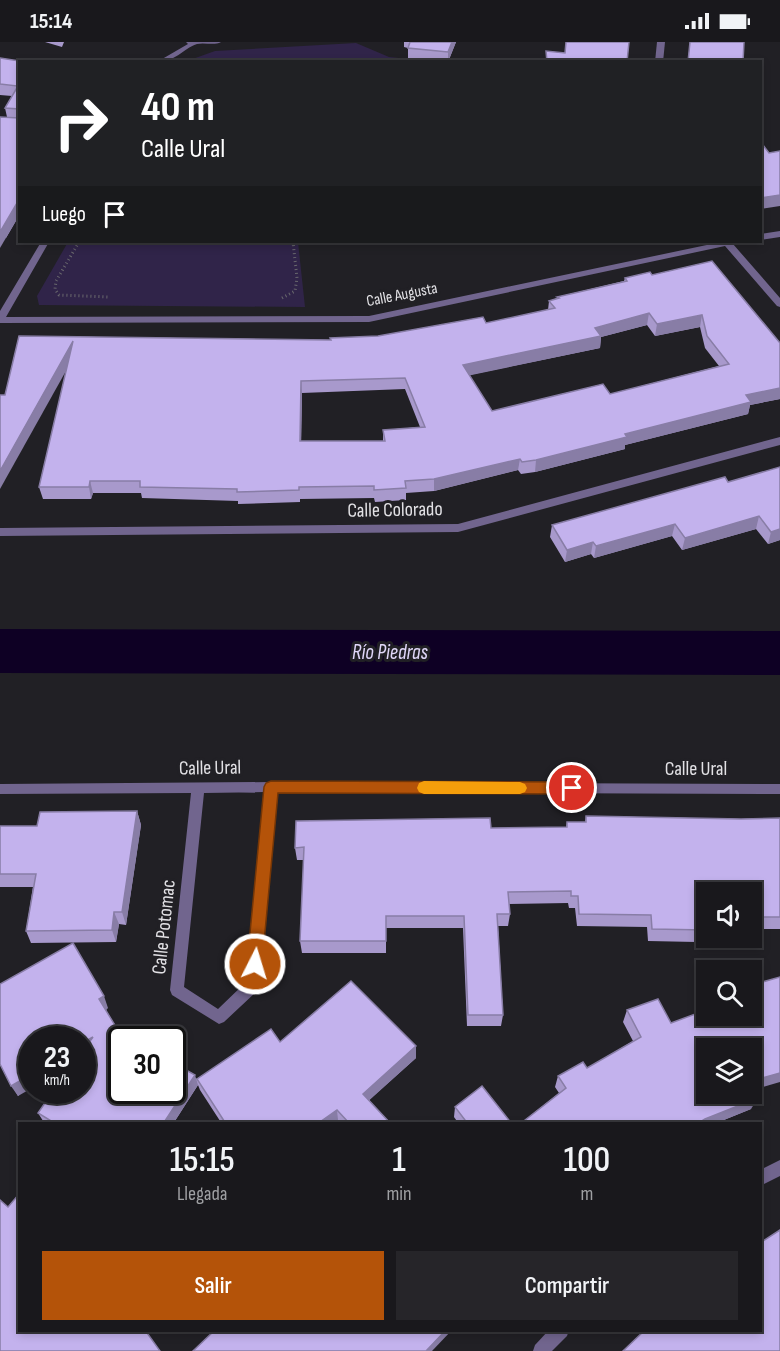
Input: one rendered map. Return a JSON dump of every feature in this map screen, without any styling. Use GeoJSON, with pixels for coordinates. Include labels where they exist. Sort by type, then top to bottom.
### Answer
{"type":"FeatureCollection","features":[{"type":"Feature","properties":{"kind":"street"},"geometry":{"type":"LineString","coordinates":[[164,60],[193,42],[217,42]]}},
{"type":"Feature","properties":{"kind":"street"},"geometry":{"type":"LineString","coordinates":[[659,60],[661,42]]}},
{"type":"Feature","properties":{"kind":"street"},"geometry":{"type":"LineString","coordinates":[[762,237],[780,234]]}},
{"type":"Feature","properties":{"kind":"street"},"geometry":{"type":"LineString","coordinates":[[0,320],[44,243]]}},
{"type":"Feature","properties":{"kind":"street","name":"Calle Augusta"},"geometry":{"type":"LineString","coordinates":[[0,320],[369,319],[721,243]]}},
{"type":"Feature","properties":{"kind":"street"},"geometry":{"type":"LineString","coordinates":[[727,243],[780,304]]}},
{"type":"Feature","properties":{"kind":"street","name":"Calle Colorado"},"geometry":{"type":"LineString","coordinates":[[0,532],[458,528],[780,441]]}},
{"type":"Feature","properties":{"kind":"street","name":"Calle Potomac"},"geometry":{"type":"LineString","coordinates":[[198,789],[177,990],[219,1017],[252,986],[271,787]]}},
{"type":"Feature","properties":{"kind":"street","name":"Calle Ural"},"geometry":{"type":"LineString","coordinates":[[0,789],[271,787],[780,789]]}},
{"type":"Feature","properties":{"kind":"street"},"geometry":{"type":"LineString","coordinates":[[762,1178],[780,1168]]}},
{"type":"Feature","properties":{"kind":"street"},"geometry":{"type":"LineString","coordinates":[[541,1351],[559,1332]]}},
{"type":"Feature","properties":{"kind":"path"},"geometry":{"type":"LineString","coordinates":[[78,243],[56,281],[55,289],[59,295],[115,297]]}},
{"type":"Feature","properties":{"kind":"path"},"geometry":{"type":"LineString","coordinates":[[278,298],[286,297],[296,291],[293,243]]}},
{"type":"Feature","properties":{"kind":"shaded area"},"geometry":{"type":"Polygon","coordinates":[[[356,43],[389,57],[418,60],[190,60],[215,51],[356,43]]]}},
{"type":"Feature","properties":{"kind":"shaded area"},"geometry":{"type":"Polygon","coordinates":[[[67,243],[298,243],[305,307],[39,305],[37,296],[67,243]]]}},
{"type":"Feature","properties":{"kind":"building"},"geometry":{"type":"Polygon","coordinates":[[[410,42],[452,42],[448,52],[408,48],[410,42]]]}},
{"type":"Feature","properties":{"kind":"building"},"geometry":{"type":"Polygon","coordinates":[[[566,42],[629,42],[627,60],[547,60],[546,51],[565,53],[566,42]]]}},
{"type":"Feature","properties":{"kind":"building"},"geometry":{"type":"Polygon","coordinates":[[[690,42],[744,42],[743,60],[688,60],[690,42]]]}},
{"type":"Feature","properties":{"kind":"building"},"geometry":{"type":"Polygon","coordinates":[[[0,58],[18,61],[18,86],[0,84],[0,58]]]}},
{"type":"Feature","properties":{"kind":"building"},"geometry":{"type":"Polygon","coordinates":[[[18,86],[18,109],[5,108],[18,86]]]}},
{"type":"Feature","properties":{"kind":"building"},"geometry":{"type":"Polygon","coordinates":[[[0,117],[18,118],[18,201],[0,232],[0,117]]]}},
{"type":"Feature","properties":{"kind":"building"},"geometry":{"type":"Polygon","coordinates":[[[762,144],[769,153],[780,151],[780,195],[762,198],[762,144]]]}},
{"type":"Feature","properties":{"kind":"building"},"geometry":{"type":"Polygon","coordinates":[[[712,261],[780,343],[780,388],[746,395],[751,402],[625,434],[627,437],[536,460],[522,462],[520,459],[434,479],[405,481],[406,488],[374,490],[374,486],[299,487],[299,490],[237,492],[237,489],[140,487],[140,481],[90,481],[89,487],[39,487],[73,341],[0,471],[0,395],[5,395],[19,336],[331,340],[330,338],[378,336],[483,317],[486,323],[555,308],[549,301],[559,298],[557,297],[627,281],[625,278],[650,272],[652,275],[712,261]],[[649,313],[595,328],[601,336],[463,365],[492,411],[603,384],[610,394],[729,364],[707,336],[702,315],[657,324],[649,313]],[[405,378],[301,381],[300,441],[385,441],[383,430],[425,427],[405,378]]]}},
{"type":"Feature","properties":{"kind":"building"},"geometry":{"type":"Polygon","coordinates":[[[780,467],[780,529],[771,532],[759,516],[685,538],[675,524],[596,546],[593,542],[567,550],[552,525],[725,477],[728,482],[780,467]]]}},
{"type":"Feature","properties":{"kind":"building"},"geometry":{"type":"Polygon","coordinates":[[[137,811],[122,912],[114,912],[112,930],[26,931],[36,874],[0,874],[0,826],[37,826],[40,812],[137,811]]]}},
{"type":"Feature","properties":{"kind":"building"},"geometry":{"type":"Polygon","coordinates":[[[586,816],[780,818],[780,917],[762,917],[762,882],[696,882],[696,930],[652,929],[651,915],[579,914],[578,896],[571,896],[571,891],[508,892],[510,914],[497,914],[503,1015],[468,1015],[464,916],[386,916],[386,941],[300,941],[304,847],[295,848],[296,821],[490,818],[491,828],[567,827],[567,822],[586,822],[586,816]]]}},
{"type":"Feature","properties":{"kind":"building"},"geometry":{"type":"Polygon","coordinates":[[[73,943],[104,996],[99,999],[115,1026],[108,1026],[108,1104],[176,1104],[164,1122],[53,1122],[38,1113],[44,1104],[96,1104],[96,1026],[18,1026],[18,1082],[11,1086],[0,1064],[0,984],[73,943]]]}},
{"type":"Feature","properties":{"kind":"building"},"geometry":{"type":"Polygon","coordinates":[[[780,977],[780,1073],[762,1078],[762,1038],[696,1038],[696,1104],[743,1104],[700,1122],[523,1122],[566,1088],[558,1076],[583,1062],[587,1068],[641,1037],[627,1010],[658,999],[671,1023],[696,1014],[696,1026],[762,1026],[762,982],[780,977]]]}},
{"type":"Feature","properties":{"kind":"building"},"geometry":{"type":"Polygon","coordinates":[[[351,981],[416,1046],[363,1094],[389,1122],[348,1122],[337,1110],[320,1122],[225,1122],[197,1079],[271,1029],[280,1042],[351,981]]]}},
{"type":"Feature","properties":{"kind":"building"},"geometry":{"type":"Polygon","coordinates":[[[186,1070],[195,1075],[186,1089],[186,1070]]]}},
{"type":"Feature","properties":{"kind":"building"},"geometry":{"type":"Polygon","coordinates":[[[482,1086],[510,1122],[466,1122],[455,1107],[482,1086]]]}},
{"type":"Feature","properties":{"kind":"building"},"geometry":{"type":"Polygon","coordinates":[[[18,1195],[18,1332],[146,1332],[160,1351],[0,1351],[0,1200],[8,1207],[18,1195]]]}},
{"type":"Feature","properties":{"kind":"building"},"geometry":{"type":"Polygon","coordinates":[[[780,1230],[780,1351],[623,1351],[643,1332],[762,1332],[762,1242],[780,1230]]]}},
{"type":"Feature","properties":{"kind":"building"},"geometry":{"type":"Polygon","coordinates":[[[213,1332],[444,1332],[426,1351],[193,1351],[213,1332]]]}},
{"type":"Feature","properties":{"kind":"waterway","name":"Río Piedras"},"geometry":{"type":"LineString","coordinates":[[0,651],[780,653]]}},
{"type":"Feature","properties":{"kind":"slow traffic"},"geometry":{"type":"LineString","coordinates":[[424,788],[520,788]]}},
{"type":"Feature","properties":{"kind":"route"},"geometry":{"type":"LineString","coordinates":[[255,964],[271,787],[572,788]]}}]}
